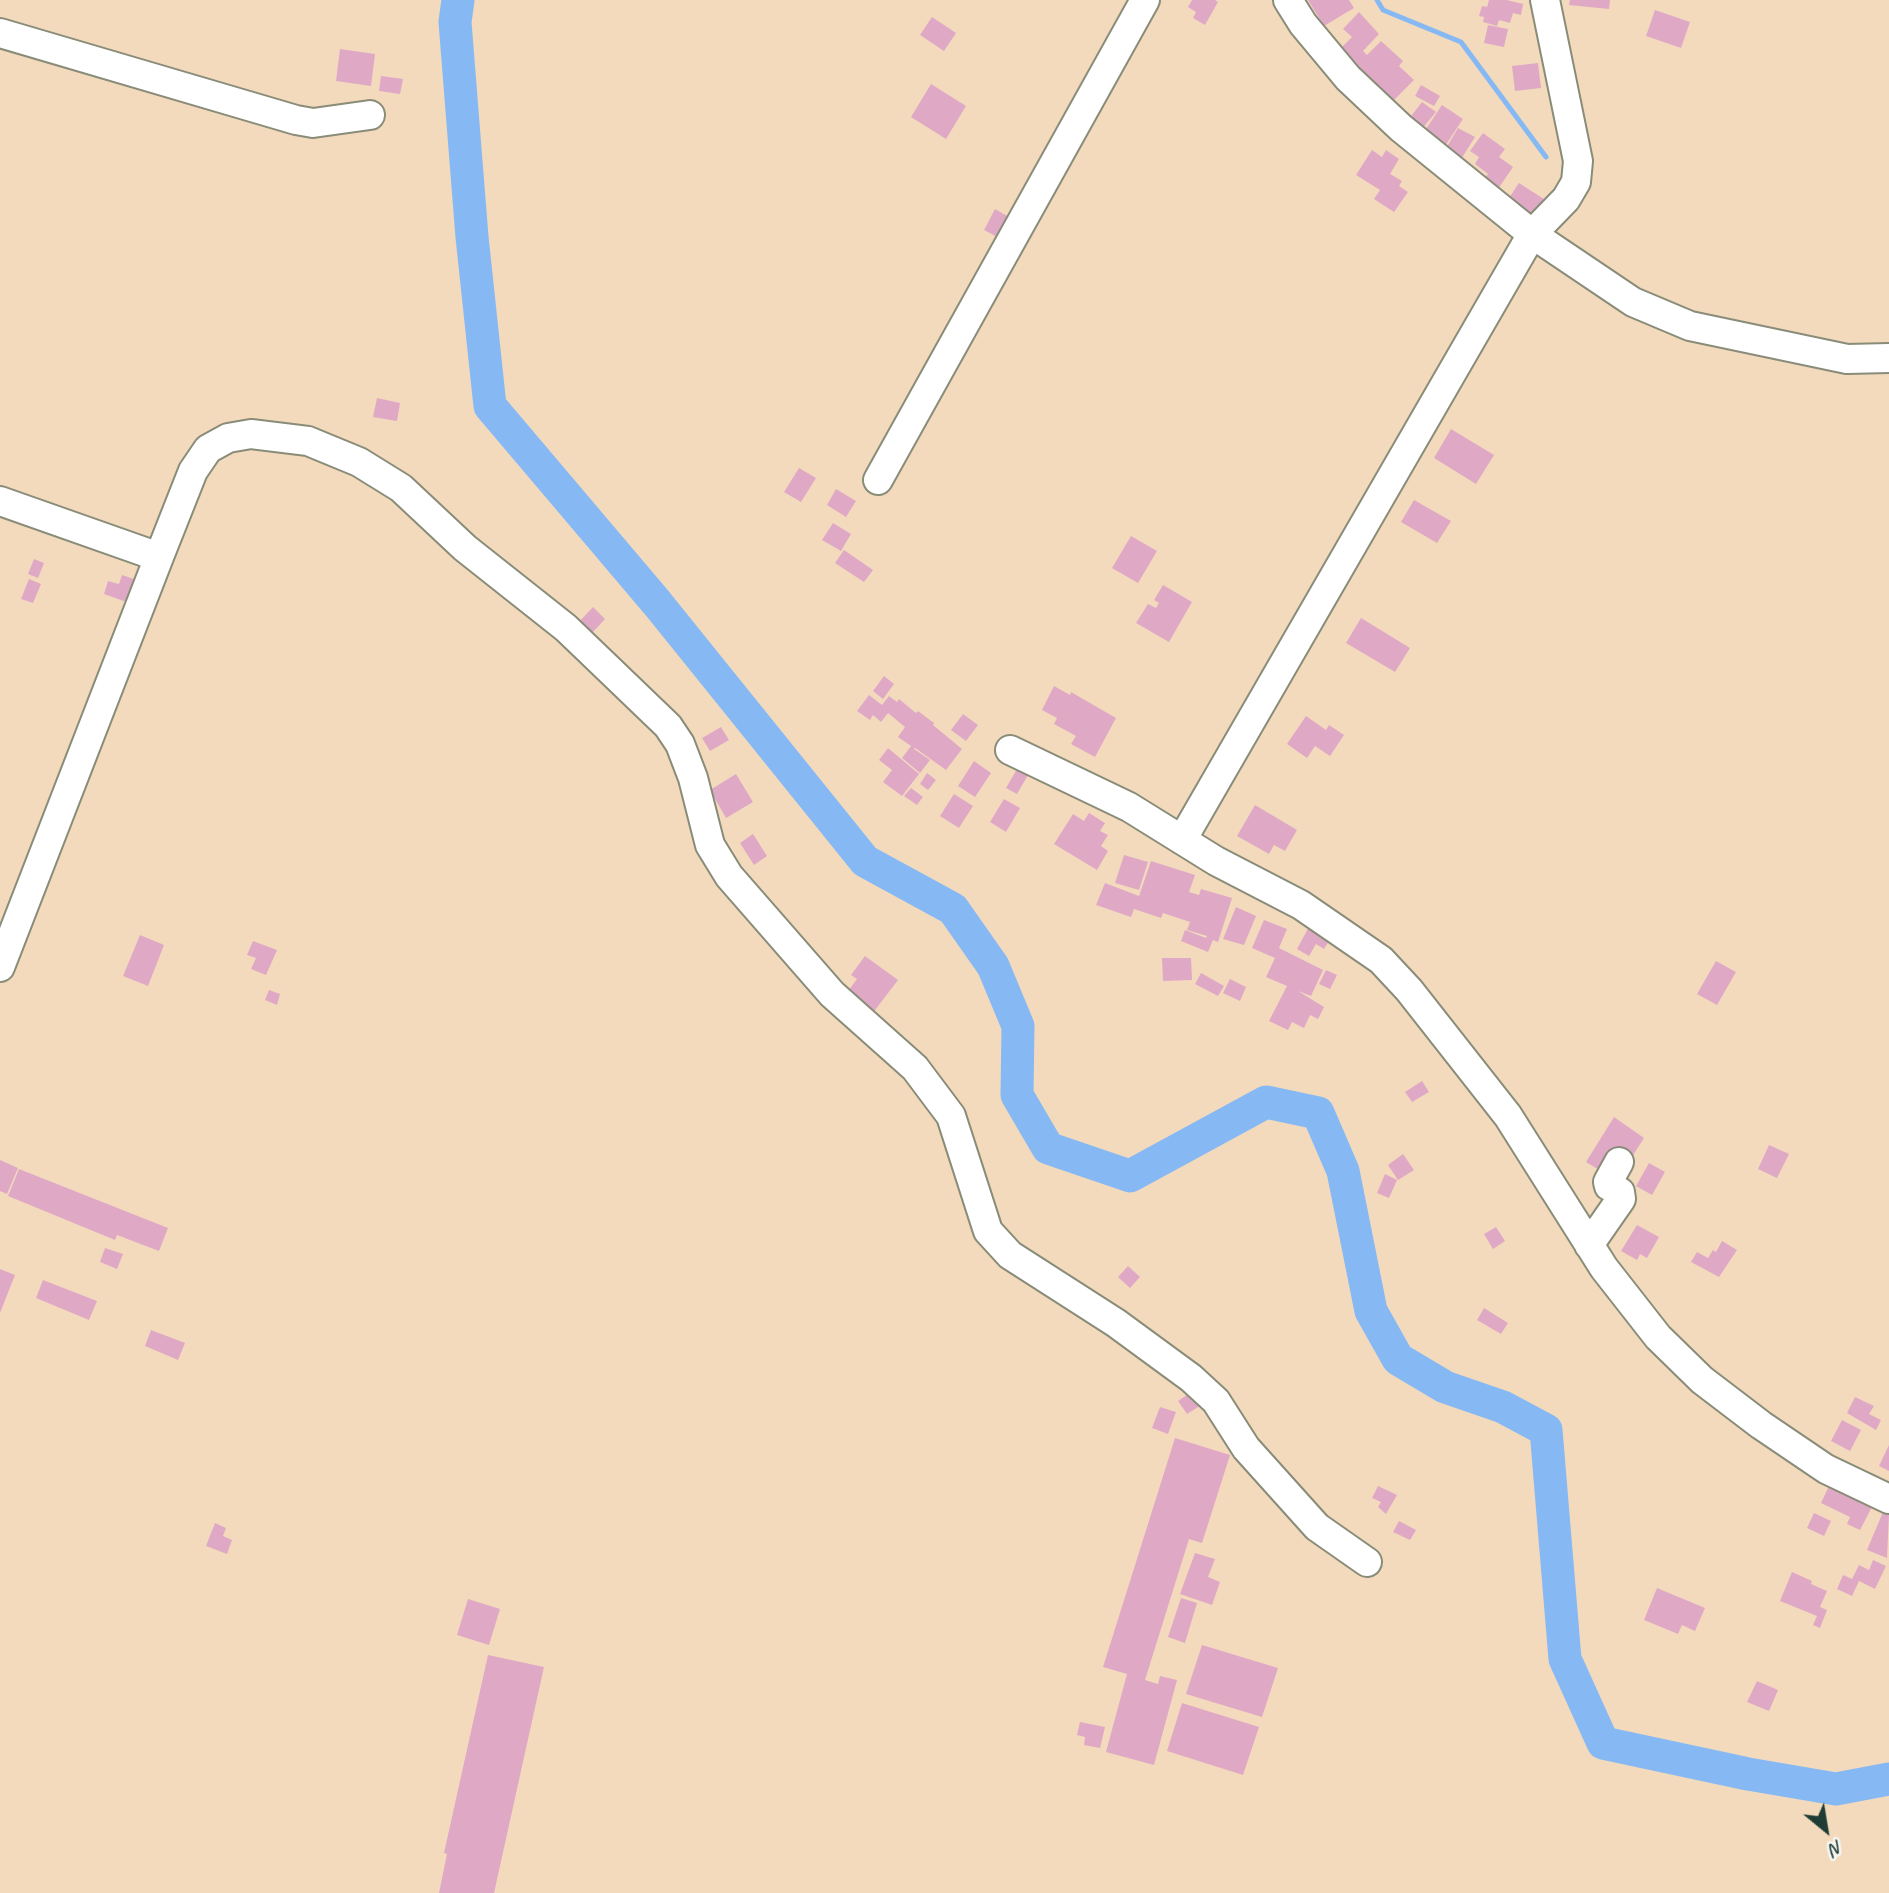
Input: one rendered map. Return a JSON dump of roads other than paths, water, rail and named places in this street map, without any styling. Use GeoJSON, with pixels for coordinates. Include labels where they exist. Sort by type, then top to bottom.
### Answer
{"type":"FeatureCollection","features":[{"type":"Feature","properties":{"kind":"street"},"geometry":{"type":"LineString","coordinates":[[878,480],[1145,0]]}},
{"type":"Feature","properties":{"kind":"street"},"geometry":{"type":"LineString","coordinates":[[1288,0],[1303,23],[1356,86],[1401,128],[1532,234],[1633,302],[1690,326],[1847,359],[1889,359]]}},
{"type":"Feature","properties":{"kind":"street"},"geometry":{"type":"LineString","coordinates":[[1182,840],[1532,234],[1566,200],[1576,182],[1578,161],[1545,0]]}},
{"type":"Feature","properties":{"kind":"street"},"geometry":{"type":"LineString","coordinates":[[0,33],[296,120],[313,123],[370,115]]}},
{"type":"Feature","properties":{"kind":"street"},"geometry":{"type":"LineString","coordinates":[[0,967],[193,471],[208,449],[228,438],[251,434],[308,442],[359,462],[401,488],[464,548],[566,628],[668,726],[680,744],[693,778],[710,845],[729,876],[832,994],[915,1068],[951,1116],[988,1231],[1020,1263],[1116,1323],[1191,1378],[1216,1401],[1246,1448],[1317,1527],[1367,1562]]}},
{"type":"Feature","properties":{"kind":"street"},"geometry":{"type":"LineString","coordinates":[[0,501],[159,557]]}},
{"type":"Feature","properties":{"kind":"street"},"geometry":{"type":"LineString","coordinates":[[1010,750],[1129,807],[1216,860],[1301,905],[1381,960],[1409,990],[1508,1116],[1589,1245],[1645,1322],[1702,1380],[1761,1425],[1826,1469],[1889,1499]]}},
{"type":"Feature","properties":{"kind":"street"},"geometry":{"type":"LineString","coordinates":[[1589,1245],[1621,1199],[1620,1192],[1609,1186],[1608,1182],[1619,1162]]}},
{"type":"Feature","properties":{"kind":"waterway"},"geometry":{"type":"LineString","coordinates":[[458,0],[455,22],[472,237],[490,406],[657,603],[865,861],[953,909],[993,966],[1018,1026],[1017,1095],[1048,1148],[1130,1176],[1266,1102],[1318,1113],[1343,1171],[1371,1311],[1398,1359],[1445,1387],[1503,1407],[1546,1430],[1565,1659],[1603,1743],[1748,1774],[1836,1789],[1889,1779]]}},
{"type":"Feature","properties":{"kind":"waterway"},"geometry":{"type":"LineString","coordinates":[[1377,0],[1383,10],[1461,42],[1546,157]]}}]}
